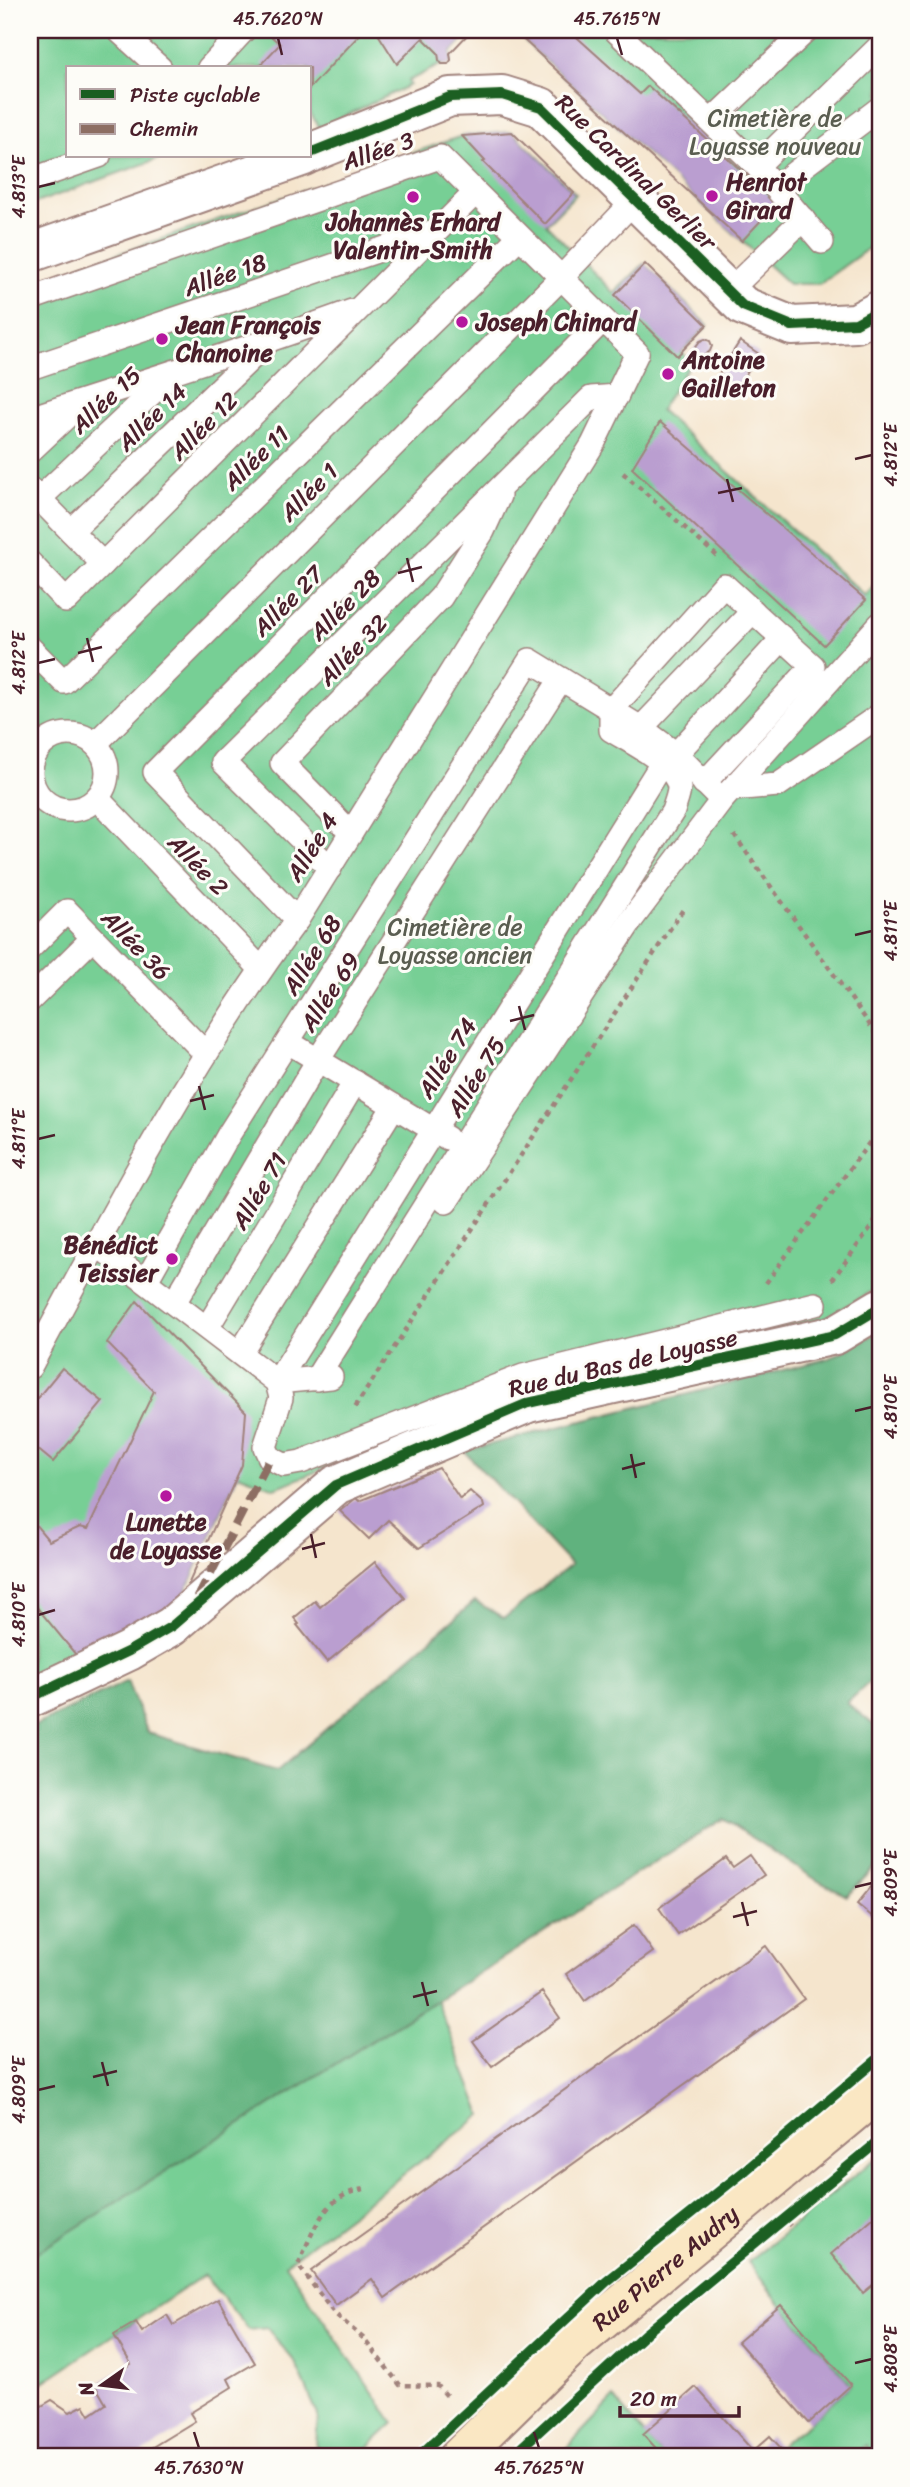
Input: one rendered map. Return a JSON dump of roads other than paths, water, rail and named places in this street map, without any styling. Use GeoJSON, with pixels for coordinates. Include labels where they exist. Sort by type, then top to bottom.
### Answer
{"type":"FeatureCollection","features":[{"type":"Feature","properties":{"kind":"street","name":"Rue Cardinal Gerlier"},"geometry":{"type":"LineString","coordinates":[[312,152],[450,97],[502,95],[541,107],[743,306],[792,326],[856,323],[880,310]]}},
{"type":"Feature","properties":{"kind":"street"},"geometry":{"type":"LineString","coordinates":[[30,253],[298,158]]}},
{"type":"Feature","properties":{"kind":"street","name":"Rue du Bas de Loyasse"},"geometry":{"type":"LineString","coordinates":[[30,1698],[129,1651],[172,1626],[336,1485],[528,1403],[835,1335],[880,1308]]}},
{"type":"Feature","properties":{"kind":"street","name":"Rue Pierre Audry"},"geometry":{"type":"LineString","coordinates":[[459,2457],[575,2343],[880,2090]]}},
{"type":"Feature","properties":{"kind":"lane"},"geometry":{"type":"LineString","coordinates":[[118,30],[158,66]]}},
{"type":"Feature","properties":{"kind":"lane"},"geometry":{"type":"LineString","coordinates":[[211,66],[244,30]]}},
{"type":"Feature","properties":{"kind":"lane"},"geometry":{"type":"LineString","coordinates":[[615,30],[757,166],[822,242]]}},
{"type":"Feature","properties":{"kind":"lane"},"geometry":{"type":"LineString","coordinates":[[711,121],[807,30]]}},
{"type":"Feature","properties":{"kind":"lane"},"geometry":{"type":"LineString","coordinates":[[757,166],[880,46]]}},
{"type":"Feature","properties":{"kind":"lane"},"geometry":{"type":"LineString","coordinates":[[776,187],[880,108]]}},
{"type":"Feature","properties":{"kind":"lane","name":"Allée 3"},"geometry":{"type":"LineString","coordinates":[[30,299],[440,157],[638,353]]}},
{"type":"Feature","properties":{"kind":"lane"},"geometry":{"type":"LineString","coordinates":[[30,180],[93,158]]}},
{"type":"Feature","properties":{"kind":"lane","name":"Allée 12"},"geometry":{"type":"LineString","coordinates":[[30,563],[65,601],[475,193]]}},
{"type":"Feature","properties":{"kind":"lane","name":"Allée 1"},"geometry":{"type":"LineString","coordinates":[[95,744],[561,278],[635,200]]}},
{"type":"Feature","properties":{"kind":"lane"},"geometry":{"type":"LineString","coordinates":[[729,292],[803,219]]}},
{"type":"Feature","properties":{"kind":"lane","name":"Allée 18"},"geometry":{"type":"LineString","coordinates":[[30,368],[436,231]]}},
{"type":"Feature","properties":{"kind":"lane","name":"Allée 11"},"geometry":{"type":"LineString","coordinates":[[30,648],[64,682],[519,237]]}},
{"type":"Feature","properties":{"kind":"lane"},"geometry":{"type":"LineString","coordinates":[[30,418],[269,341],[361,307]]}},
{"type":"Feature","properties":{"kind":"lane","name":"Allée 27"},"geometry":{"type":"LineString","coordinates":[[298,920],[155,772],[603,320]]}},
{"type":"Feature","properties":{"kind":"lane","name":"Allée 14"},"geometry":{"type":"LineString","coordinates":[[71,531],[269,341]]}},
{"type":"Feature","properties":{"kind":"lane","name":"Allée 4"},"geometry":{"type":"LineString","coordinates":[[30,1367],[96,1244],[205,1053],[261,969],[298,920],[593,444],[638,353]]}},
{"type":"Feature","properties":{"kind":"lane","name":"Allée 15"},"geometry":{"type":"LineString","coordinates":[[34,494],[178,369]]}},
{"type":"Feature","properties":{"kind":"lane","name":"Allée 28"},"geometry":{"type":"LineString","coordinates":[[330,868],[223,762],[591,398],[617,396]]}},
{"type":"Feature","properties":{"kind":"lane"},"geometry":{"type":"LineString","coordinates":[[30,451],[85,400]]}},
{"type":"Feature","properties":{"kind":"lane","name":"Allée 32"},"geometry":{"type":"LineString","coordinates":[[351,834],[282,763],[441,597],[483,531],[504,484]]}},
{"type":"Feature","properties":{"kind":"lane"},"geometry":{"type":"LineString","coordinates":[[34,494],[103,564]]}},
{"type":"Feature","properties":{"kind":"lane"},"geometry":{"type":"LineString","coordinates":[[611,710],[724,585],[813,666],[704,783]]}},
{"type":"Feature","properties":{"kind":"lane"},"geometry":{"type":"LineString","coordinates":[[641,728],[753,611]]}},
{"type":"Feature","properties":{"kind":"lane"},"geometry":{"type":"LineString","coordinates":[[277,1382],[330,1379],[470,1152],[632,919],[723,799],[880,624]]}},
{"type":"Feature","properties":{"kind":"lane","name":"Allée 74"},"geometry":{"type":"LineString","coordinates":[[277,1382],[669,758],[783,638]]}},
{"type":"Feature","properties":{"kind":"lane","name":"Allée 68"},"geometry":{"type":"LineString","coordinates":[[146,1282],[229,1134],[530,660],[561,679]]}},
{"type":"Feature","properties":{"kind":"lane"},"geometry":{"type":"LineString","coordinates":[[561,679],[641,728],[669,758],[723,799]]}},
{"type":"Feature","properties":{"kind":"lane","name":"Allée 69"},"geometry":{"type":"LineString","coordinates":[[174,1303],[318,1060],[561,679]]}},
{"type":"Feature","properties":{"kind":"lane","name":"Allée 75"},"geometry":{"type":"LineString","coordinates":[[470,1152],[673,811],[679,789],[669,758],[611,730],[611,710]]}},
{"type":"Feature","properties":{"kind":"lane"},"geometry":{"type":"LineString","coordinates":[[723,799],[778,785],[880,715]]}},
{"type":"Feature","properties":{"kind":"lane"},"geometry":{"type":"LineString","coordinates":[[75,734],[86,737],[95,744],[107,765],[104,789],[97,798],[88,806],[76,810],[35,805],[30,765],[36,737],[75,734]]}},
{"type":"Feature","properties":{"kind":"lane","name":"Allée 2"},"geometry":{"type":"LineString","coordinates":[[97,798],[261,969]]}},
{"type":"Feature","properties":{"kind":"lane","name":"Allée 36"},"geometry":{"type":"LineString","coordinates":[[30,948],[67,911],[205,1053]]}},
{"type":"Feature","properties":{"kind":"lane"},"geometry":{"type":"LineString","coordinates":[[30,1000],[93,938]]}},
{"type":"Feature","properties":{"kind":"lane"},"geometry":{"type":"LineString","coordinates":[[288,1042],[470,1152]]}},
{"type":"Feature","properties":{"kind":"lane","name":"Allée 71"},"geometry":{"type":"LineString","coordinates":[[207,1328],[355,1082]]}},
{"type":"Feature","properties":{"kind":"lane"},"geometry":{"type":"LineString","coordinates":[[240,1353],[394,1106]]}},
{"type":"Feature","properties":{"kind":"lane"},"geometry":{"type":"LineString","coordinates":[[96,1244],[277,1382],[281,1398],[265,1447],[270,1458],[284,1465],[301,1462],[523,1376],[815,1304]]}},
{"type":"Feature","properties":{"kind":"place","name":"Henriot Girard"},"geometry":{"type":"Point","coordinates":[712,196]}},
{"type":"Feature","properties":{"kind":"place","name":"Johannès Erhard Valentin-Smith"},"geometry":{"type":"Point","coordinates":[413,197]}},
{"type":"Feature","properties":{"kind":"place","name":"Joseph Chinard"},"geometry":{"type":"Point","coordinates":[462,322]}},
{"type":"Feature","properties":{"kind":"place","name":"Jean François Chanoine"},"geometry":{"type":"Point","coordinates":[162,339]}},
{"type":"Feature","properties":{"kind":"place","name":"Antoine Gailleton"},"geometry":{"type":"Point","coordinates":[668,374]}},
{"type":"Feature","properties":{"kind":"place","name":"Bénédict Teissier"},"geometry":{"type":"Point","coordinates":[172,1259]}},
{"type":"Feature","properties":{"kind":"place","name":"Lunette de Loyasse"},"geometry":{"type":"Point","coordinates":[166,1496]}},
{"type":"Feature","properties":{"kind":"park label","name":"Cimetière de Loyasse nouveau"},"geometry":{"type":"Point","coordinates":[775,132]}},
{"type":"Feature","properties":{"kind":"park label","name":"Cimetière de Loyasse ancien"},"geometry":{"type":"Point","coordinates":[455,941]}}]}
